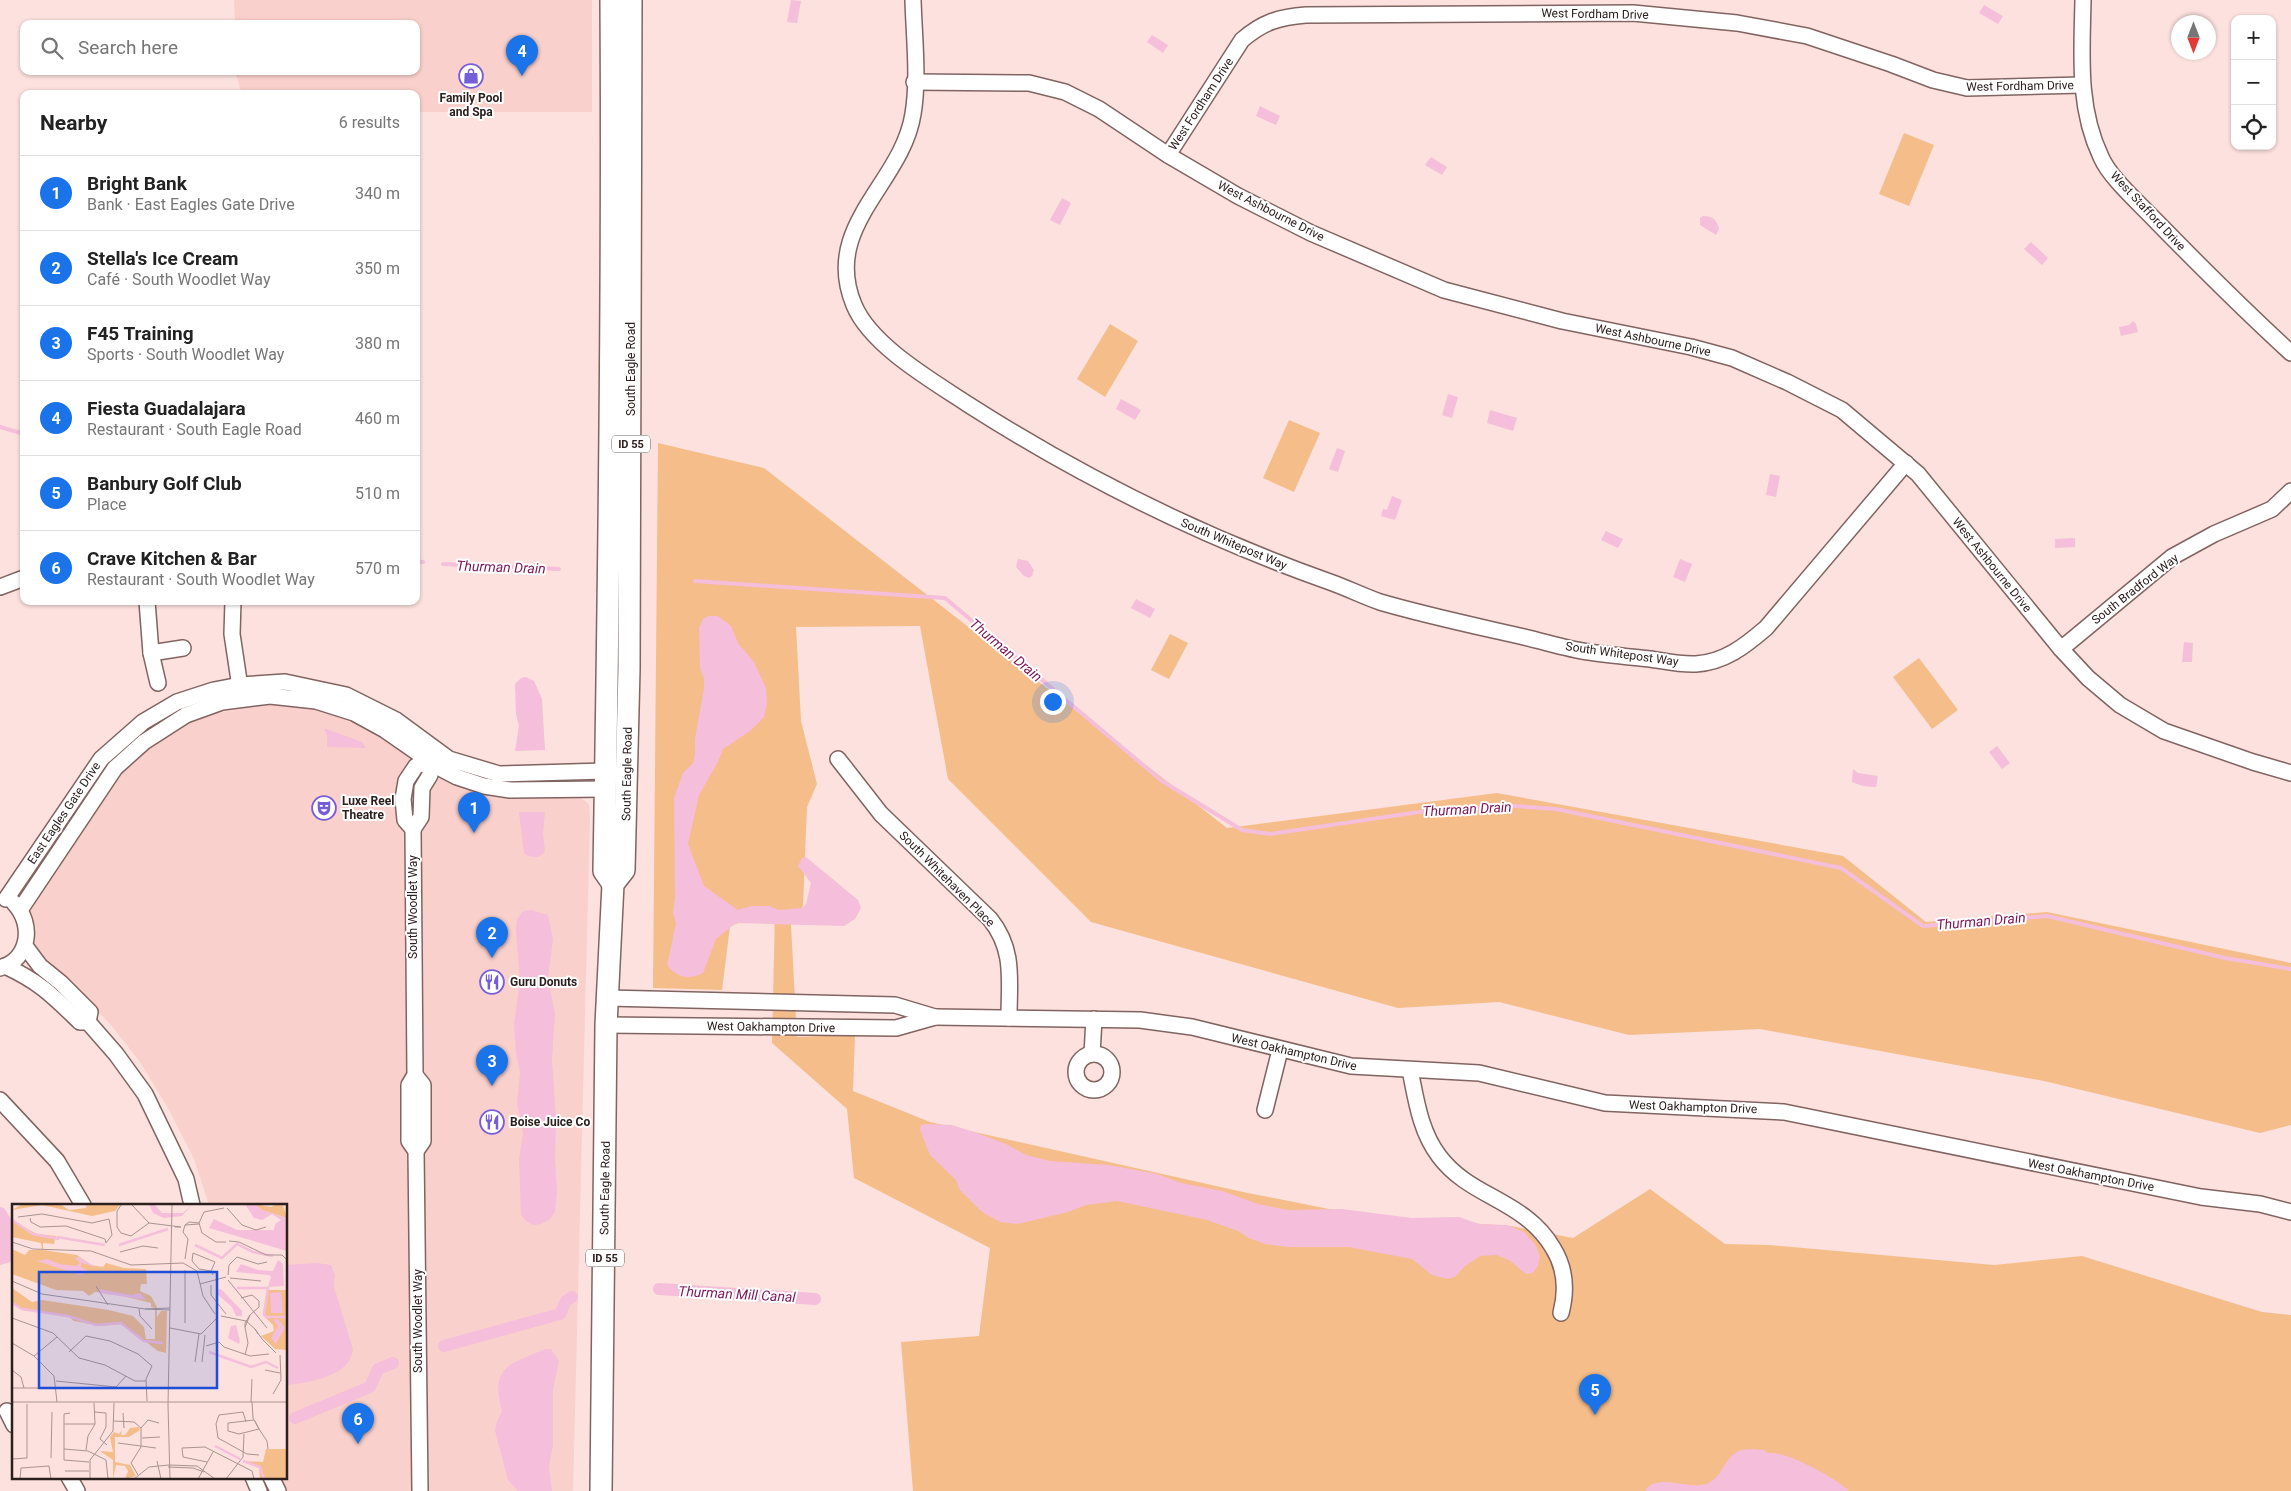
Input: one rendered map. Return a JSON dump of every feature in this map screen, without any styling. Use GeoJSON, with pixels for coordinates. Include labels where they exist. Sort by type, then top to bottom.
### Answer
{"type":"FeatureCollection","features":[{"type":"Feature","properties":{"kind":"highway","name":"South Eagle Road"},"geometry":{"type":"LineString","coordinates":[[611,0],[611,369],[604,871],[613,884]]}},
{"type":"Feature","properties":{"kind":"highway","name":"South Eagle Road"},"geometry":{"type":"LineString","coordinates":[[602,1491],[606,1025],[613,884],[624,870],[626,802],[629,581],[631,0]]}},
{"type":"Feature","properties":{"kind":"highway"},"geometry":{"type":"LineString","coordinates":[[611,369],[617,379],[619,407],[616,561],[618,570],[629,581]]}},
{"type":"Feature","properties":{"kind":"highway"},"geometry":{"type":"LineString","coordinates":[[608,598],[617,607],[619,614],[617,786],[620,796],[626,802]]}},
{"type":"Feature","properties":{"kind":"street","name":"South Whitepost Way"},"geometry":{"type":"LineString","coordinates":[[913,0],[913,115],[904,144],[890,170],[862,210],[851,236],[846,259],[847,282],[854,306],[866,328],[883,344],[950,392],[1019,437],[1090,478],[1173,519],[1294,570],[1377,601],[1587,652],[1695,664],[1725,658],[1746,645],[1766,628],[1906,463]]}},
{"type":"Feature","properties":{"kind":"street","name":"West Stafford Drive"},"geometry":{"type":"LineString","coordinates":[[2083,0],[2082,85],[2090,126],[2101,158],[2126,190],[2212,278],[2291,353]]}},
{"type":"Feature","properties":{"kind":"street","name":"West Fordham Drive"},"geometry":{"type":"LineString","coordinates":[[1168,156],[1242,40],[1256,29],[1282,17],[1306,15],[1633,13],[1738,23],[1807,36],[1933,80],[1967,88],[2082,85]]}},
{"type":"Feature","properties":{"kind":"street","name":"West Ashbourne Drive"},"geometry":{"type":"LineString","coordinates":[[914,82],[1029,83],[1065,92],[1100,110],[1168,156],[1238,196],[1311,233],[1444,290],[1562,321],[1691,347],[1732,358],[1842,410],[1918,474],[2061,649],[2088,678],[2120,705],[2164,731],[2291,773]]}},
{"type":"Feature","properties":{"kind":"street","name":"South Bradford Way"},"geometry":{"type":"LineString","coordinates":[[2061,649],[2172,557],[2214,534],[2272,509],[2291,491]]}},
{"type":"Feature","properties":{"kind":"street"},"geometry":{"type":"LineString","coordinates":[[0,587],[20,580]]}},
{"type":"Feature","properties":{"kind":"street"},"geometry":{"type":"LineString","coordinates":[[146,605],[151,653],[158,683]]}},
{"type":"Feature","properties":{"kind":"street"},"geometry":{"type":"LineString","coordinates":[[233,605],[232,634],[242,701]]}},
{"type":"Feature","properties":{"kind":"street"},"geometry":{"type":"LineString","coordinates":[[151,653],[183,648]]}},
{"type":"Feature","properties":{"kind":"street","name":"East Eagles Gate Drive"},"geometry":{"type":"LineString","coordinates":[[3,898],[101,759],[143,722],[177,702],[214,690],[240,685],[285,682],[346,695],[396,720],[434,756]]}},
{"type":"Feature","properties":{"kind":"street","name":"East Eagles Gate Drive"},"geometry":{"type":"LineString","coordinates":[[20,910],[115,768],[144,742],[186,716],[222,702],[270,696],[316,701],[354,713],[434,756],[498,774],[605,780]]}},
{"type":"Feature","properties":{"kind":"street","name":"South Woodlet Way"},"geometry":{"type":"LineString","coordinates":[[420,1491],[416,1151],[423,1141],[423,1085],[415,1075],[413,829],[405,820],[403,799],[406,781],[416,766],[434,756]]}},
{"type":"Feature","properties":{"kind":"street","name":"South Whitehaven Place"},"geometry":{"type":"LineString","coordinates":[[838,759],[882,814],[1000,931],[1010,958],[1010,1018]]}},
{"type":"Feature","properties":{"kind":"street"},"geometry":{"type":"LineString","coordinates":[[3,898],[20,910],[27,927],[25,946],[18,956],[3,967]]}},
{"type":"Feature","properties":{"kind":"street"},"geometry":{"type":"LineString","coordinates":[[25,946],[40,966],[61,983],[90,1012],[88,1022]]}},
{"type":"Feature","properties":{"kind":"street"},"geometry":{"type":"LineString","coordinates":[[3,967],[30,978],[51,994],[80,1022],[88,1022],[116,1054],[145,1094],[186,1179],[192,1204]]}},
{"type":"Feature","properties":{"kind":"street","name":"West Oakhampton Drive"},"geometry":{"type":"LineString","coordinates":[[607,998],[895,1005],[935,1017],[1094,1019],[1172,1023],[1351,1066],[1479,1073],[1605,1102],[1784,1112],[2201,1197],[2260,1204],[2291,1212]]}},
{"type":"Feature","properties":{"kind":"street","name":"West Oakhampton Drive"},"geometry":{"type":"LineString","coordinates":[[606,1025],[896,1028],[935,1017]]}},
{"type":"Feature","properties":{"kind":"street"},"geometry":{"type":"LineString","coordinates":[[1092,1054],[1094,1019]]}},
{"type":"Feature","properties":{"kind":"street"},"geometry":{"type":"LineString","coordinates":[[1265,1110],[1280,1050]]}},
{"type":"Feature","properties":{"kind":"street"},"geometry":{"type":"LineString","coordinates":[[1410,1070],[1423,1126],[1438,1156],[1464,1180],[1524,1214],[1548,1238],[1563,1269],[1566,1284],[1561,1313]]}},
{"type":"Feature","properties":{"kind":"street"},"geometry":{"type":"LineString","coordinates":[[0,1100],[58,1160],[81,1204]]}},
{"type":"Feature","properties":{"kind":"street"},"geometry":{"type":"LineString","coordinates":[[70,1478],[77,1491]]}},
{"type":"Feature","properties":{"kind":"street"},"geometry":{"type":"LineString","coordinates":[[253,1478],[259,1491]]}},
{"type":"Feature","properties":{"kind":"street"},"geometry":{"type":"LineString","coordinates":[[272,1478],[278,1491]]}},
{"type":"Feature","properties":{"kind":"shaded area"},"geometry":{"type":"Polygon","coordinates":[[[234,0],[592,0],[592,112],[420,112],[420,90],[241,90],[236,75],[420,75],[420,20],[235,20],[234,0]]]}},
{"type":"Feature","properties":{"kind":"shaded area"},"geometry":{"type":"Polygon","coordinates":[[[791,0],[801,1],[797,23],[787,22],[791,0]]]}},
{"type":"Feature","properties":{"kind":"shaded area"},"geometry":{"type":"Polygon","coordinates":[[[1984,5],[2003,16],[1998,24],[1979,13],[1984,5]]]}},
{"type":"Feature","properties":{"kind":"shaded area"},"geometry":{"type":"Polygon","coordinates":[[[1152,35],[1168,45],[1163,53],[1147,42],[1152,35]]]}},
{"type":"Feature","properties":{"kind":"shaded area"},"geometry":{"type":"Polygon","coordinates":[[[1260,106],[1280,116],[1276,125],[1256,116],[1260,106]]]}},
{"type":"Feature","properties":{"kind":"shaded area"},"geometry":{"type":"Polygon","coordinates":[[[1904,133],[1934,145],[1909,206],[1879,194],[1904,133]]]}},
{"type":"Feature","properties":{"kind":"shaded area"},"geometry":{"type":"Polygon","coordinates":[[[1431,157],[1447,167],[1442,175],[1425,165],[1431,157]]]}},
{"type":"Feature","properties":{"kind":"shaded area"},"geometry":{"type":"Polygon","coordinates":[[[1062,198],[1071,203],[1060,225],[1050,220],[1062,198]]]}},
{"type":"Feature","properties":{"kind":"shaded area"},"geometry":{"type":"Polygon","coordinates":[[[1703,216],[1716,221],[1719,229],[1716,235],[1700,225],[1700,218],[1703,216]]]}},
{"type":"Feature","properties":{"kind":"shaded area"},"geometry":{"type":"Polygon","coordinates":[[[2031,242],[2048,258],[2042,265],[2024,249],[2031,242]]]}},
{"type":"Feature","properties":{"kind":"shaded area"},"geometry":{"type":"Polygon","coordinates":[[[2133,321],[2138,332],[2121,336],[2119,327],[2129,325],[2133,321]]]}},
{"type":"Feature","properties":{"kind":"shaded area"},"geometry":{"type":"Polygon","coordinates":[[[1110,324],[1138,341],[1105,397],[1077,379],[1110,324]]]}},
{"type":"Feature","properties":{"kind":"shaded area"},"geometry":{"type":"Polygon","coordinates":[[[1448,394],[1458,397],[1452,418],[1442,415],[1448,394]]]}},
{"type":"Feature","properties":{"kind":"shaded area"},"geometry":{"type":"Polygon","coordinates":[[[1121,399],[1141,410],[1135,420],[1116,409],[1121,399]]]}},
{"type":"Feature","properties":{"kind":"shaded area"},"geometry":{"type":"Polygon","coordinates":[[[1490,410],[1517,418],[1513,431],[1487,423],[1490,410]]]}},
{"type":"Feature","properties":{"kind":"shaded area"},"geometry":{"type":"Polygon","coordinates":[[[1289,420],[1320,433],[1294,492],[1263,478],[1289,420]]]}},
{"type":"Feature","properties":{"kind":"shaded area"},"geometry":{"type":"Polygon","coordinates":[[[658,443],[764,468],[1227,828],[1497,793],[1843,856],[1926,922],[2047,912],[2291,963],[2291,1125],[2260,1133],[2044,1081],[1760,1029],[1629,1035],[1499,1002],[1398,1008],[1091,922],[948,779],[920,626],[796,627],[801,721],[817,784],[807,807],[803,906],[791,925],[797,1037],[855,1035],[853,1091],[930,1122],[1243,1192],[1364,1216],[1511,1226],[1573,1238],[1650,1189],[1725,1244],[1770,1245],[1994,1265],[2082,1256],[2262,1312],[2291,1315],[2291,1491],[913,1491],[901,1342],[979,1336],[990,1248],[854,1178],[847,1109],[772,1043],[775,910],[730,926],[722,990],[653,988],[658,443]]]}},
{"type":"Feature","properties":{"kind":"shaded area"},"geometry":{"type":"Polygon","coordinates":[[[1337,448],[1345,451],[1338,472],[1329,469],[1337,448]]]}},
{"type":"Feature","properties":{"kind":"shaded area"},"geometry":{"type":"Polygon","coordinates":[[[1770,474],[1780,476],[1776,497],[1766,495],[1770,474]]]}},
{"type":"Feature","properties":{"kind":"shaded area"},"geometry":{"type":"Polygon","coordinates":[[[1392,496],[1402,500],[1395,520],[1381,516],[1383,509],[1387,510],[1392,496]]]}},
{"type":"Feature","properties":{"kind":"shaded area"},"geometry":{"type":"Polygon","coordinates":[[[1606,531],[1623,539],[1618,548],[1601,540],[1606,531]]]}},
{"type":"Feature","properties":{"kind":"shaded area"},"geometry":{"type":"Polygon","coordinates":[[[2075,538],[2075,547],[2055,548],[2055,539],[2075,538]]]}},
{"type":"Feature","properties":{"kind":"shaded area"},"geometry":{"type":"Polygon","coordinates":[[[1018,559],[1028,561],[1034,570],[1032,576],[1029,578],[1024,576],[1016,567],[1018,559]]]}},
{"type":"Feature","properties":{"kind":"shaded area"},"geometry":{"type":"Polygon","coordinates":[[[1680,559],[1692,564],[1685,582],[1673,577],[1680,559]]]}},
{"type":"Feature","properties":{"kind":"shaded area"},"geometry":{"type":"Polygon","coordinates":[[[1136,599],[1155,609],[1150,618],[1131,608],[1136,599]]]}},
{"type":"Feature","properties":{"kind":"shaded area"},"geometry":{"type":"Polygon","coordinates":[[[708,616],[718,616],[731,626],[738,643],[754,662],[766,688],[767,703],[764,717],[750,731],[723,749],[718,762],[699,795],[688,844],[704,886],[738,910],[751,906],[769,906],[779,910],[802,908],[806,904],[811,883],[798,866],[802,858],[806,857],[858,900],[861,908],[855,919],[844,926],[736,923],[716,939],[703,973],[688,977],[675,973],[667,965],[676,923],[673,913],[675,897],[674,798],[683,773],[693,763],[695,754],[695,739],[704,688],[704,679],[700,668],[699,628],[703,619],[708,616]]]}},
{"type":"Feature","properties":{"kind":"shaded area"},"geometry":{"type":"Polygon","coordinates":[[[1170,634],[1188,643],[1169,679],[1151,670],[1170,634]]]}},
{"type":"Feature","properties":{"kind":"shaded area"},"geometry":{"type":"Polygon","coordinates":[[[2184,642],[2193,643],[2192,662],[2182,662],[2184,642]]]}},
{"type":"Feature","properties":{"kind":"shaded area"},"geometry":{"type":"Polygon","coordinates":[[[1919,658],[1958,710],[1932,729],[1893,677],[1919,658]]]}},
{"type":"Feature","properties":{"kind":"shaded area"},"geometry":{"type":"Polygon","coordinates":[[[526,677],[534,681],[542,699],[545,750],[515,751],[519,726],[516,714],[515,684],[521,678],[526,677]]]}},
{"type":"Feature","properties":{"kind":"shaded area"},"geometry":{"type":"Polygon","coordinates":[[[262,705],[295,705],[331,713],[362,726],[442,778],[467,788],[580,797],[589,804],[573,1491],[284,1491],[277,1478],[288,1478],[288,1204],[209,1204],[194,1159],[168,1108],[140,1062],[111,1025],[69,982],[44,963],[34,949],[31,936],[30,914],[34,895],[112,782],[139,753],[164,735],[201,716],[262,705]]]}},
{"type":"Feature","properties":{"kind":"shaded area"},"geometry":{"type":"Polygon","coordinates":[[[324,728],[362,742],[366,748],[327,747],[327,736],[324,728]]]}},
{"type":"Feature","properties":{"kind":"shaded area"},"geometry":{"type":"Polygon","coordinates":[[[1997,746],[2010,763],[2002,769],[1989,752],[1997,746]]]}},
{"type":"Feature","properties":{"kind":"shaded area"},"geometry":{"type":"Polygon","coordinates":[[[1853,769],[1858,773],[1878,776],[1876,787],[1863,786],[1852,782],[1853,769]]]}},
{"type":"Feature","properties":{"kind":"shaded area"},"geometry":{"type":"Polygon","coordinates":[[[519,812],[545,812],[543,834],[545,851],[538,857],[524,854],[519,812]]]}},
{"type":"Feature","properties":{"kind":"shaded area"},"geometry":{"type":"Polygon","coordinates":[[[531,910],[548,915],[553,939],[548,978],[555,1013],[552,1060],[556,1118],[555,1159],[557,1192],[555,1212],[549,1220],[533,1225],[521,1215],[519,1159],[523,1133],[517,1103],[520,1072],[516,1053],[514,1024],[520,981],[516,930],[517,919],[523,911],[531,910]]]}},
{"type":"Feature","properties":{"kind":"shaded area"},"geometry":{"type":"Polygon","coordinates":[[[921,1125],[952,1125],[1006,1144],[1026,1155],[1050,1161],[1109,1165],[1157,1174],[1181,1183],[1222,1191],[1258,1204],[1288,1210],[1342,1209],[1412,1218],[1459,1217],[1479,1224],[1507,1225],[1524,1232],[1535,1244],[1540,1256],[1538,1266],[1533,1273],[1526,1274],[1509,1260],[1496,1255],[1480,1256],[1465,1266],[1455,1277],[1447,1279],[1432,1275],[1412,1259],[1349,1247],[1289,1247],[1265,1244],[1249,1238],[1238,1231],[1207,1220],[1117,1201],[1086,1205],[1068,1212],[1018,1224],[1000,1222],[982,1212],[960,1190],[956,1180],[930,1155],[920,1130],[921,1125]]]}},
{"type":"Feature","properties":{"kind":"shaded area"},"geometry":{"type":"Polygon","coordinates":[[[0,1207],[4,1208],[12,1221],[12,1262],[0,1265],[0,1207]]]}},
{"type":"Feature","properties":{"kind":"shaded area"},"geometry":{"type":"Polygon","coordinates":[[[317,1263],[331,1265],[335,1275],[334,1287],[353,1349],[345,1366],[337,1372],[317,1380],[288,1385],[288,1265],[317,1263]]]}},
{"type":"Feature","properties":{"kind":"shaded area"},"geometry":{"type":"Polygon","coordinates":[[[545,1349],[551,1349],[559,1361],[553,1390],[553,1445],[549,1466],[552,1491],[518,1491],[508,1480],[495,1431],[502,1411],[499,1384],[501,1375],[506,1368],[545,1349]]]}},
{"type":"Feature","properties":{"kind":"shaded area"},"geometry":{"type":"Polygon","coordinates":[[[1741,1450],[1764,1450],[1768,1453],[1776,1453],[1798,1460],[1822,1472],[1849,1491],[1645,1491],[1650,1485],[1665,1482],[1690,1485],[1706,1484],[1716,1477],[1735,1453],[1741,1450]]]}},
{"type":"Feature","properties":{"kind":"waterway","name":"Thurman Drain"},"geometry":{"type":"LineString","coordinates":[[0,427],[20,433]]}},
{"type":"Feature","properties":{"kind":"waterway","name":"Thurman Drain"},"geometry":{"type":"LineString","coordinates":[[443,564],[559,569]]}},
{"type":"Feature","properties":{"kind":"waterway","name":"Thurman Drain"},"geometry":{"type":"LineString","coordinates":[[695,581],[945,598],[1162,781],[1242,830],[1270,834],[1439,809],[1468,809],[1500,805],[1556,809],[1841,868],[1923,926],[2047,916],[2225,958],[2291,969]]}},
{"type":"Feature","properties":{"kind":"waterway","name":"Thurman Mill Canal"},"geometry":{"type":"LineString","coordinates":[[659,1289],[815,1299]]}},
{"type":"Feature","properties":{"kind":"waterway","name":"Thurman Mill Canal"},"geometry":{"type":"LineString","coordinates":[[444,1346],[560,1314],[566,1301],[572,1297]]}},
{"type":"Feature","properties":{"kind":"waterway","name":"Thurman Mill Canal"},"geometry":{"type":"LineString","coordinates":[[295,1418],[370,1387],[378,1369],[393,1363]]}},
{"type":"Feature","properties":{"kind":"place","name":"Family Pool and Spa"},"geometry":{"type":"Point","coordinates":[471,76]}},
{"type":"Feature","properties":{"kind":"place","name":"Fiesta Guadalajara"},"geometry":{"type":"Point","coordinates":[522,76]}},
{"type":"Feature","properties":{"kind":"place","name":"Luxe Reel Theatre"},"geometry":{"type":"Point","coordinates":[324,808]}},
{"type":"Feature","properties":{"kind":"place","name":"Bright Bank"},"geometry":{"type":"Point","coordinates":[474,833]}},
{"type":"Feature","properties":{"kind":"place","name":"Stella's Ice Cream"},"geometry":{"type":"Point","coordinates":[492,958]}},
{"type":"Feature","properties":{"kind":"place","name":"Guru Donuts"},"geometry":{"type":"Point","coordinates":[492,982]}},
{"type":"Feature","properties":{"kind":"place","name":"F45 Training"},"geometry":{"type":"Point","coordinates":[492,1086]}},
{"type":"Feature","properties":{"kind":"place","name":"Boise Juice Co"},"geometry":{"type":"Point","coordinates":[492,1122]}},
{"type":"Feature","properties":{"kind":"place","name":"Banbury Golf Club"},"geometry":{"type":"Point","coordinates":[1595,1415]}},
{"type":"Feature","properties":{"kind":"place","name":"Crave Kitchen & Bar"},"geometry":{"type":"Point","coordinates":[358,1444]}}]}
